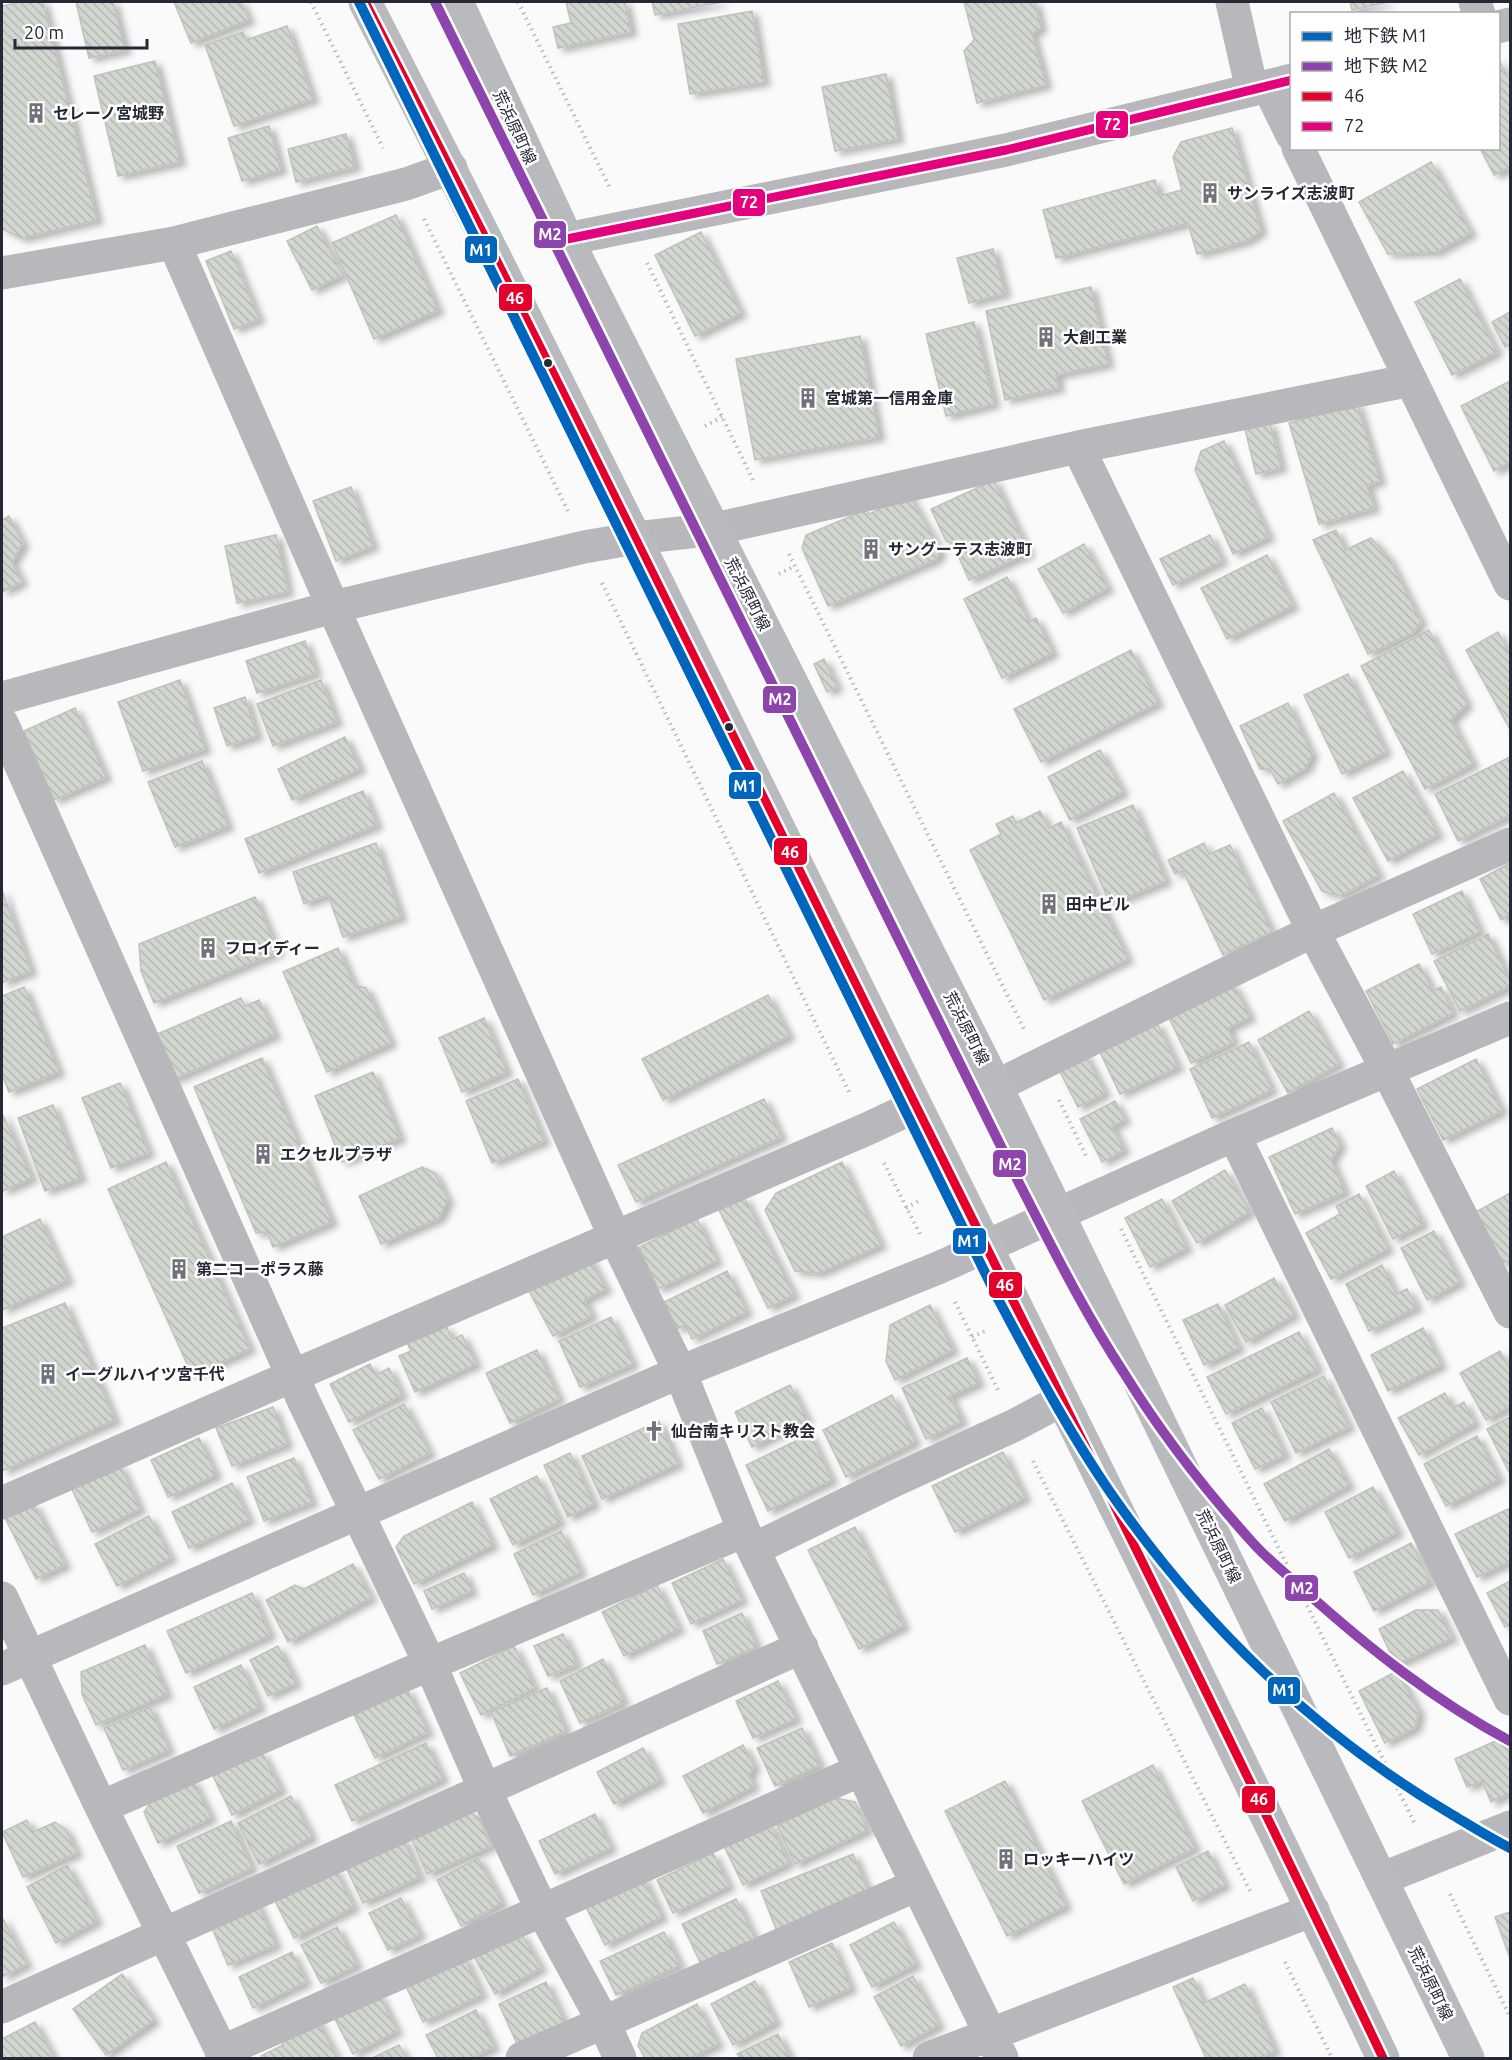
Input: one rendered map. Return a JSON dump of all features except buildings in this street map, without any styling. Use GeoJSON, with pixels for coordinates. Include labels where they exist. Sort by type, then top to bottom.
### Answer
{"type":"FeatureCollection","features":[{"type":"Feature","properties":{"kind":"main road"},"geometry":{"type":"LineString","coordinates":[[365,2],[636,537],[1313,1910],[1383,2058]]}},
{"type":"Feature","properties":{"kind":"main road","name":"荒浜原町線"},"geometry":{"type":"LineString","coordinates":[[457,2],[567,239],[996,1086],[1468,2058]]}},
{"type":"Feature","properties":{"kind":"street"},"geometry":{"type":"LineString","coordinates":[[1232,2],[1290,131]]}},
{"type":"Feature","properties":{"kind":"street"},"geometry":{"type":"LineString","coordinates":[[567,239],[1006,150],[1270,86]]}},
{"type":"Feature","properties":{"kind":"street"},"geometry":{"type":"LineString","coordinates":[[1299,150],[1510,584]]}},
{"type":"Feature","properties":{"kind":"street"},"geometry":{"type":"LineString","coordinates":[[2,273],[174,243],[406,184],[451,168]]}},
{"type":"Feature","properties":{"kind":"street"},"geometry":{"type":"LineString","coordinates":[[174,243],[333,607],[615,1237],[680,1372],[749,1540],[996,2046]]}},
{"type":"Feature","properties":{"kind":"street"},"geometry":{"type":"LineString","coordinates":[[2,698],[333,607],[584,547],[636,537],[715,529],[1078,447],[1411,380]]}},
{"type":"Feature","properties":{"kind":"street"},"geometry":{"type":"LineString","coordinates":[[1078,447],[1313,931],[1387,1070],[1510,1312]]}},
{"type":"Feature","properties":{"kind":"street"},"geometry":{"type":"LineString","coordinates":[[2,723],[292,1376],[430,1664],[485,1790],[542,1910],[604,2023],[620,2058]]}},
{"type":"Feature","properties":{"kind":"street"},"geometry":{"type":"LineString","coordinates":[[996,1086],[1313,931],[1510,844]]}},
{"type":"Feature","properties":{"kind":"street"},"geometry":{"type":"LineString","coordinates":[[16,1663],[680,1372],[938,1268],[1234,1135],[1510,1018]]}},
{"type":"Feature","properties":{"kind":"street"},"geometry":{"type":"LineString","coordinates":[[2,1503],[916,1106]]}},
{"type":"Feature","properties":{"kind":"street"},"geometry":{"type":"LineString","coordinates":[[1234,1135],[1510,1699]]}},
{"type":"Feature","properties":{"kind":"street"},"geometry":{"type":"LineString","coordinates":[[101,1807],[430,1664],[749,1540],[891,1482],[1015,1425],[1062,1400]]}},
{"type":"Feature","properties":{"kind":"street"},"geometry":{"type":"LineString","coordinates":[[2,1598],[16,1663],[101,1807],[223,2055],[542,1910],[861,1770]]}},
{"type":"Feature","properties":{"kind":"street"},"geometry":{"type":"LineString","coordinates":[[2,2007],[802,1647]]}},
{"type":"Feature","properties":{"kind":"street"},"geometry":{"type":"LineString","coordinates":[[1380,1880],[1510,1827]]}},
{"type":"Feature","properties":{"kind":"street"},"geometry":{"type":"LineString","coordinates":[[522,2058],[917,1885]]}},
{"type":"Feature","properties":{"kind":"street"},"geometry":{"type":"LineString","coordinates":[[929,2058],[996,2046],[1268,1927],[1313,1910]]}},
{"type":"Feature","properties":{"kind":"path"},"geometry":{"type":"LineString","coordinates":[[311,2],[384,150],[406,184],[550,475],[867,1129],[1332,2058]]}},
{"type":"Feature","properties":{"kind":"path"},"geometry":{"type":"LineString","coordinates":[[518,2],[614,196]]}},
{"type":"Feature","properties":{"kind":"path"},"geometry":{"type":"LineString","coordinates":[[645,258],[756,486]]}},
{"type":"Feature","properties":{"kind":"path"},"geometry":{"type":"LineString","coordinates":[[696,430],[722,417]]}},
{"type":"Feature","properties":{"kind":"path"},"geometry":{"type":"LineString","coordinates":[[786,548],[1089,1163]]}},
{"type":"Feature","properties":{"kind":"path"},"geometry":{"type":"LineString","coordinates":[[1119,1224],[1418,1828]]}},
{"type":"Feature","properties":{"kind":"path"},"geometry":{"type":"LineString","coordinates":[[1448,1889],[1510,2017]]}},
{"type":"Feature","properties":{"kind":"metro line","name":"M1"},"geometry":{"type":"LineString","coordinates":[[359,2],[998,1299],[1080,1445],[1110,1492],[1182,1586],[1263,1672],[1307,1711],[1401,1783],[1510,1848]]}},
{"type":"Feature","properties":{"kind":"metro line","name":"M2"},"geometry":{"type":"LineString","coordinates":[[435,2],[1019,1183],[1109,1350],[1153,1418],[1201,1482],[1266,1556],[1354,1634],[1404,1673],[1455,1709],[1510,1741]]}},
{"type":"Feature","properties":{"kind":"transit line","name":"46"},"geometry":{"type":"LineString","coordinates":[[365,2],[574,414],[1093,1462],[1383,2058]]}},
{"type":"Feature","properties":{"kind":"transit line","name":"72"},"geometry":{"type":"LineString","coordinates":[[567,239],[1006,150],[1290,80]]}},
{"type":"Feature","properties":{"kind":"place","name":"セレーノ宮城野"},"geometry":{"type":"Point","coordinates":[36,113]}},
{"type":"Feature","properties":{"kind":"place","name":"サンライズ志波町"},"geometry":{"type":"Point","coordinates":[1210,193]}},
{"type":"Feature","properties":{"kind":"place","name":"大創工業"},"geometry":{"type":"Point","coordinates":[1046,337]}},
{"type":"Feature","properties":{"kind":"place","name":"宮城第一信用金庫"},"geometry":{"type":"Point","coordinates":[808,398]}},
{"type":"Feature","properties":{"kind":"place","name":"サングーテス志波町"},"geometry":{"type":"Point","coordinates":[871,549]}},
{"type":"Feature","properties":{"kind":"place","name":"田中ビル"},"geometry":{"type":"Point","coordinates":[1049,904]}},
{"type":"Feature","properties":{"kind":"place","name":"フロイディー"},"geometry":{"type":"Point","coordinates":[208,948]}},
{"type":"Feature","properties":{"kind":"place","name":"エクセルプラザ"},"geometry":{"type":"Point","coordinates":[263,1154]}},
{"type":"Feature","properties":{"kind":"place","name":"第二コーポラス藤"},"geometry":{"type":"Point","coordinates":[179,1269]}},
{"type":"Feature","properties":{"kind":"place","name":"イーグルハイツ宮千代"},"geometry":{"type":"Point","coordinates":[48,1374]}},
{"type":"Feature","properties":{"kind":"place","name":"仙台南キリスト教会"},"geometry":{"type":"Point","coordinates":[654,1431]}},
{"type":"Feature","properties":{"kind":"place","name":"ロッキーハイツ"},"geometry":{"type":"Point","coordinates":[1006,1859]}}]}
